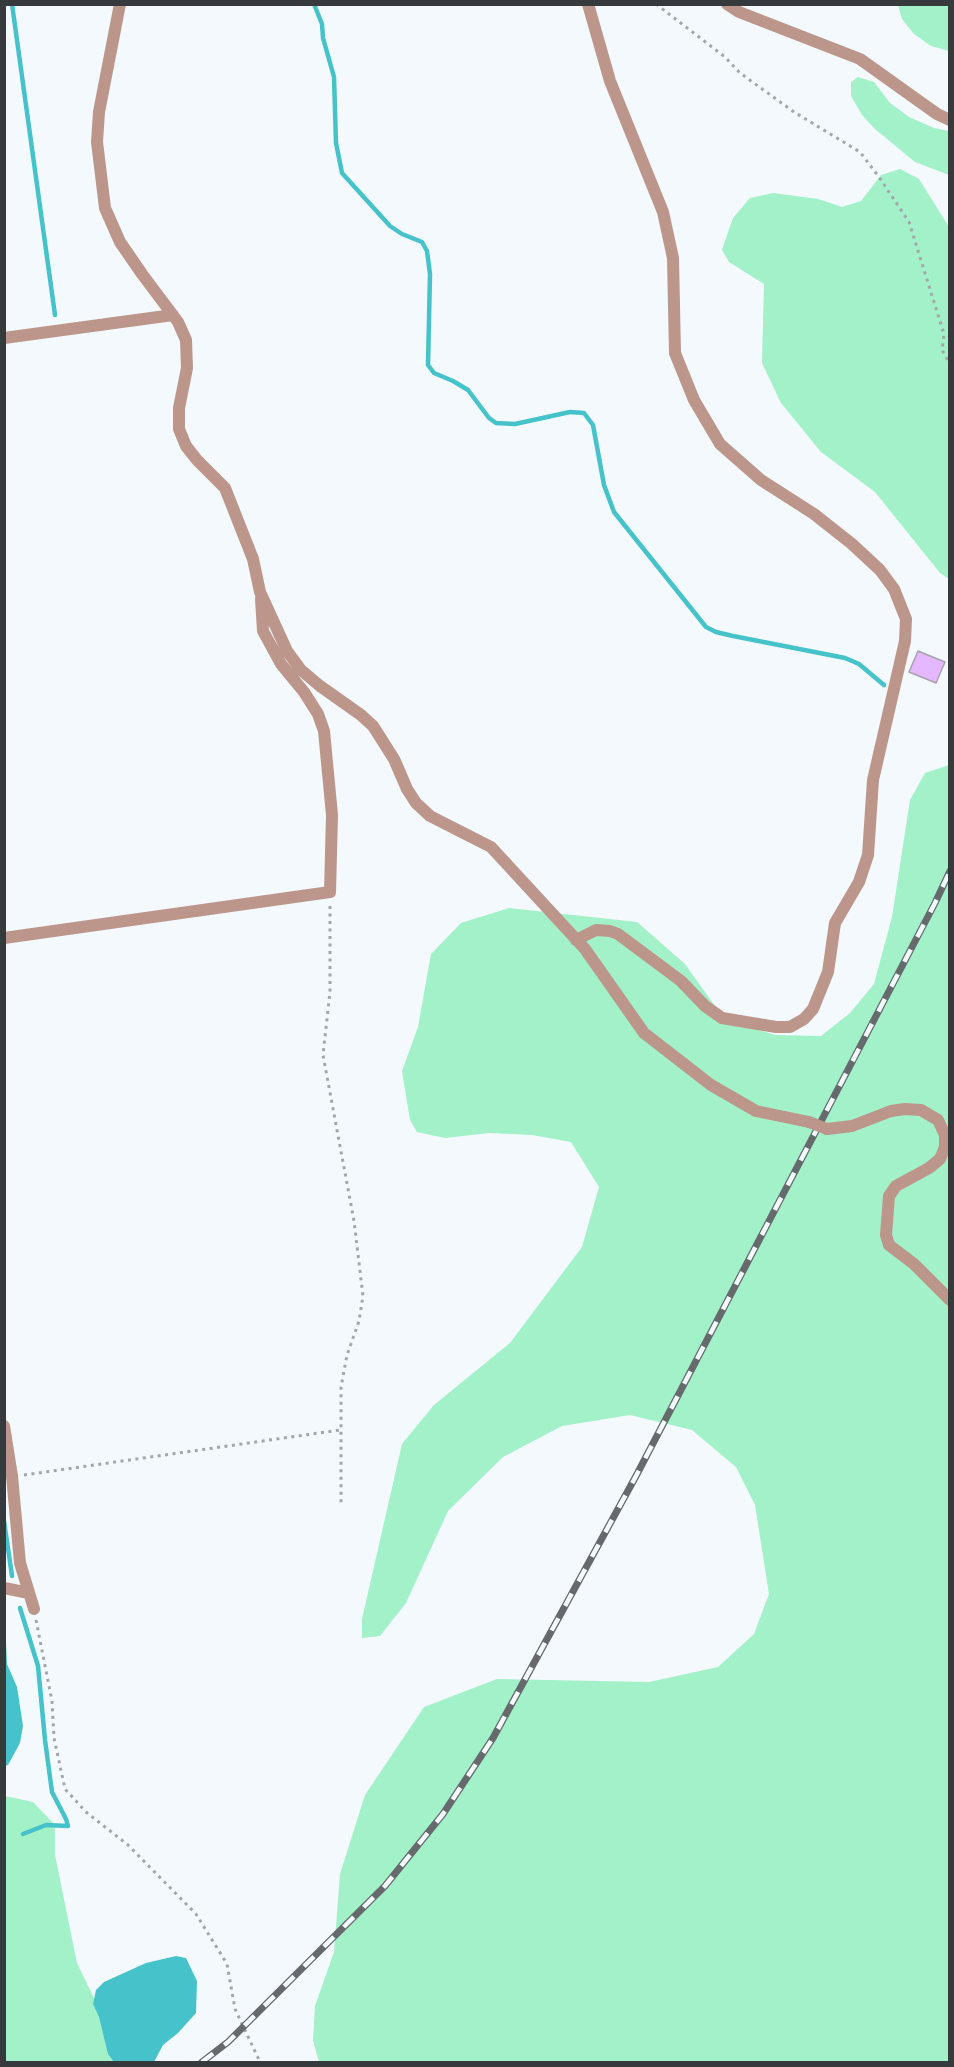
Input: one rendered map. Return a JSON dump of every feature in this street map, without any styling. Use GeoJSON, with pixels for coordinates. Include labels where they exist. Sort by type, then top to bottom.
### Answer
{"type":"FeatureCollection","features":[{"type":"Feature","properties":{"kind":"street"},"geometry":{"type":"LineString","coordinates":[[4,938],[330,892],[332,815],[324,731],[318,714],[304,692],[281,664],[263,631],[260,592],[253,559],[225,488],[186,446],[179,429],[179,408],[187,368],[186,340],[178,322],[120,242],[105,208],[97,142],[99,112],[120,4]]}},
{"type":"Feature","properties":{"kind":"street"},"geometry":{"type":"LineString","coordinates":[[576,940],[596,930],[610,930],[618,934],[681,981],[705,1006],[722,1018],[776,1027],[790,1027],[804,1019],[813,1009],[828,972],[835,923],[859,882],[868,855],[873,780],[905,642],[906,619],[894,589],[880,570],[814,514],[761,480],[720,444],[694,400],[675,353],[673,258],[663,212],[610,81],[588,4]]}},
{"type":"Feature","properties":{"kind":"street"},"geometry":{"type":"LineString","coordinates":[[727,4],[738,12],[860,59],[929,109],[950,120]]}},
{"type":"Feature","properties":{"kind":"street"},"geometry":{"type":"LineString","coordinates":[[752,17],[757,4]]}},
{"type":"Feature","properties":{"kind":"street"},"geometry":{"type":"LineString","coordinates":[[4,338],[173,315]]}},
{"type":"Feature","properties":{"kind":"street"},"geometry":{"type":"LineString","coordinates":[[260,592],[287,651],[301,670],[373,726],[394,759],[407,789],[430,816],[491,847],[585,949],[644,1033],[711,1085],[756,1111],[809,1122],[827,1129],[852,1126],[891,1111],[905,1109],[921,1110],[938,1120],[945,1135],[945,1147],[940,1159],[929,1168],[896,1185],[890,1196],[886,1235],[889,1245],[942,1289],[950,1300]]}},
{"type":"Feature","properties":{"kind":"street"},"geometry":{"type":"LineString","coordinates":[[4,1426],[12,1476],[20,1563],[34,1609]]}},
{"type":"Feature","properties":{"kind":"street"},"geometry":{"type":"LineString","coordinates":[[4,1588],[29,1593]]}},
{"type":"Feature","properties":{"kind":"path"},"geometry":{"type":"LineString","coordinates":[[656,4],[725,57],[740,73],[794,112],[860,152],[909,222],[944,334],[942,350],[950,364]]}},
{"type":"Feature","properties":{"kind":"path"},"geometry":{"type":"LineString","coordinates":[[330,892],[330,992],[323,1055],[354,1221],[363,1296],[341,1387],[341,1504]]}},
{"type":"Feature","properties":{"kind":"path"},"geometry":{"type":"LineString","coordinates":[[12,1476],[340,1430]]}},
{"type":"Feature","properties":{"kind":"path"},"geometry":{"type":"LineString","coordinates":[[34,1609],[52,1701],[54,1738],[64,1789],[86,1812],[129,1845],[196,1914],[227,1964],[235,2009],[260,2062]]}},
{"type":"Feature","properties":{"kind":"green space"},"geometry":{"type":"Polygon","coordinates":[[[898,5],[949,5],[949,51],[931,46],[914,34],[902,19],[898,5]]]}},
{"type":"Feature","properties":{"kind":"green space"},"geometry":{"type":"Polygon","coordinates":[[[858,77],[874,82],[890,103],[909,117],[934,128],[949,131],[949,175],[915,162],[875,129],[862,115],[851,96],[851,82],[858,77]]]}},
{"type":"Feature","properties":{"kind":"green space"},"geometry":{"type":"Polygon","coordinates":[[[900,169],[919,179],[949,227],[949,579],[940,573],[875,492],[821,452],[781,403],[762,363],[764,284],[729,262],[722,250],[733,218],[750,198],[773,193],[818,199],[842,207],[861,201],[881,175],[900,169]]]}},
{"type":"Feature","properties":{"kind":"green space"},"geometry":{"type":"Polygon","coordinates":[[[949,765],[949,2062],[319,2062],[313,2040],[315,2006],[334,1952],[340,1874],[365,1795],[424,1707],[497,1679],[649,1682],[718,1667],[754,1634],[769,1594],[755,1505],[736,1467],[692,1430],[630,1415],[562,1426],[503,1457],[448,1511],[406,1603],[380,1636],[362,1638],[362,1619],[402,1444],[434,1405],[510,1343],[582,1247],[599,1187],[571,1142],[532,1135],[489,1133],[445,1138],[417,1132],[410,1120],[402,1071],[418,1027],[431,954],[461,923],[509,908],[637,922],[685,964],[725,1020],[775,1035],[821,1036],[850,1013],[874,984],[892,917],[910,800],[925,773],[949,765]]]}},
{"type":"Feature","properties":{"kind":"green space"},"geometry":{"type":"Polygon","coordinates":[[[5,1796],[33,1802],[55,1825],[55,1855],[77,1963],[105,2021],[114,2062],[5,2062],[5,1796]]]}},
{"type":"Feature","properties":{"kind":"water"},"geometry":{"type":"Polygon","coordinates":[[[5,1619],[7,1664],[17,1687],[23,1726],[20,1743],[8,1765],[5,1766],[5,1619]]]}},
{"type":"Feature","properties":{"kind":"water"},"geometry":{"type":"Polygon","coordinates":[[[176,1956],[186,1958],[197,1981],[196,2013],[178,2033],[163,2045],[154,2062],[114,2062],[108,2054],[99,2017],[93,2004],[96,1990],[104,1982],[146,1963],[176,1956]]]}},
{"type":"Feature","properties":{"kind":"building"},"geometry":{"type":"Polygon","coordinates":[[[918,651],[945,662],[936,683],[909,672],[918,651]]]}},
{"type":"Feature","properties":{"kind":"waterway"},"geometry":{"type":"LineString","coordinates":[[12,4],[55,315]]}},
{"type":"Feature","properties":{"kind":"waterway"},"geometry":{"type":"LineString","coordinates":[[314,4],[322,24],[323,38],[334,77],[336,143],[342,173],[390,226],[422,242],[427,251],[430,274],[428,365],[434,373],[468,390],[489,418],[496,423],[515,424],[570,412],[584,413],[593,425],[604,485],[614,512],[706,627],[733,636],[845,658],[859,664],[884,685]]}},
{"type":"Feature","properties":{"kind":"waterway"},"geometry":{"type":"LineString","coordinates":[[4,1521],[12,1576]]}},
{"type":"Feature","properties":{"kind":"waterway"},"geometry":{"type":"LineString","coordinates":[[20,1608],[38,1666],[52,1792],[68,1826],[46,1825],[23,1834]]}},
{"type":"Feature","properties":{"kind":"railway"},"geometry":{"type":"LineString","coordinates":[[202,2062],[228,2042],[385,1886],[443,1814],[493,1738],[636,1476],[950,871]]}}]}
